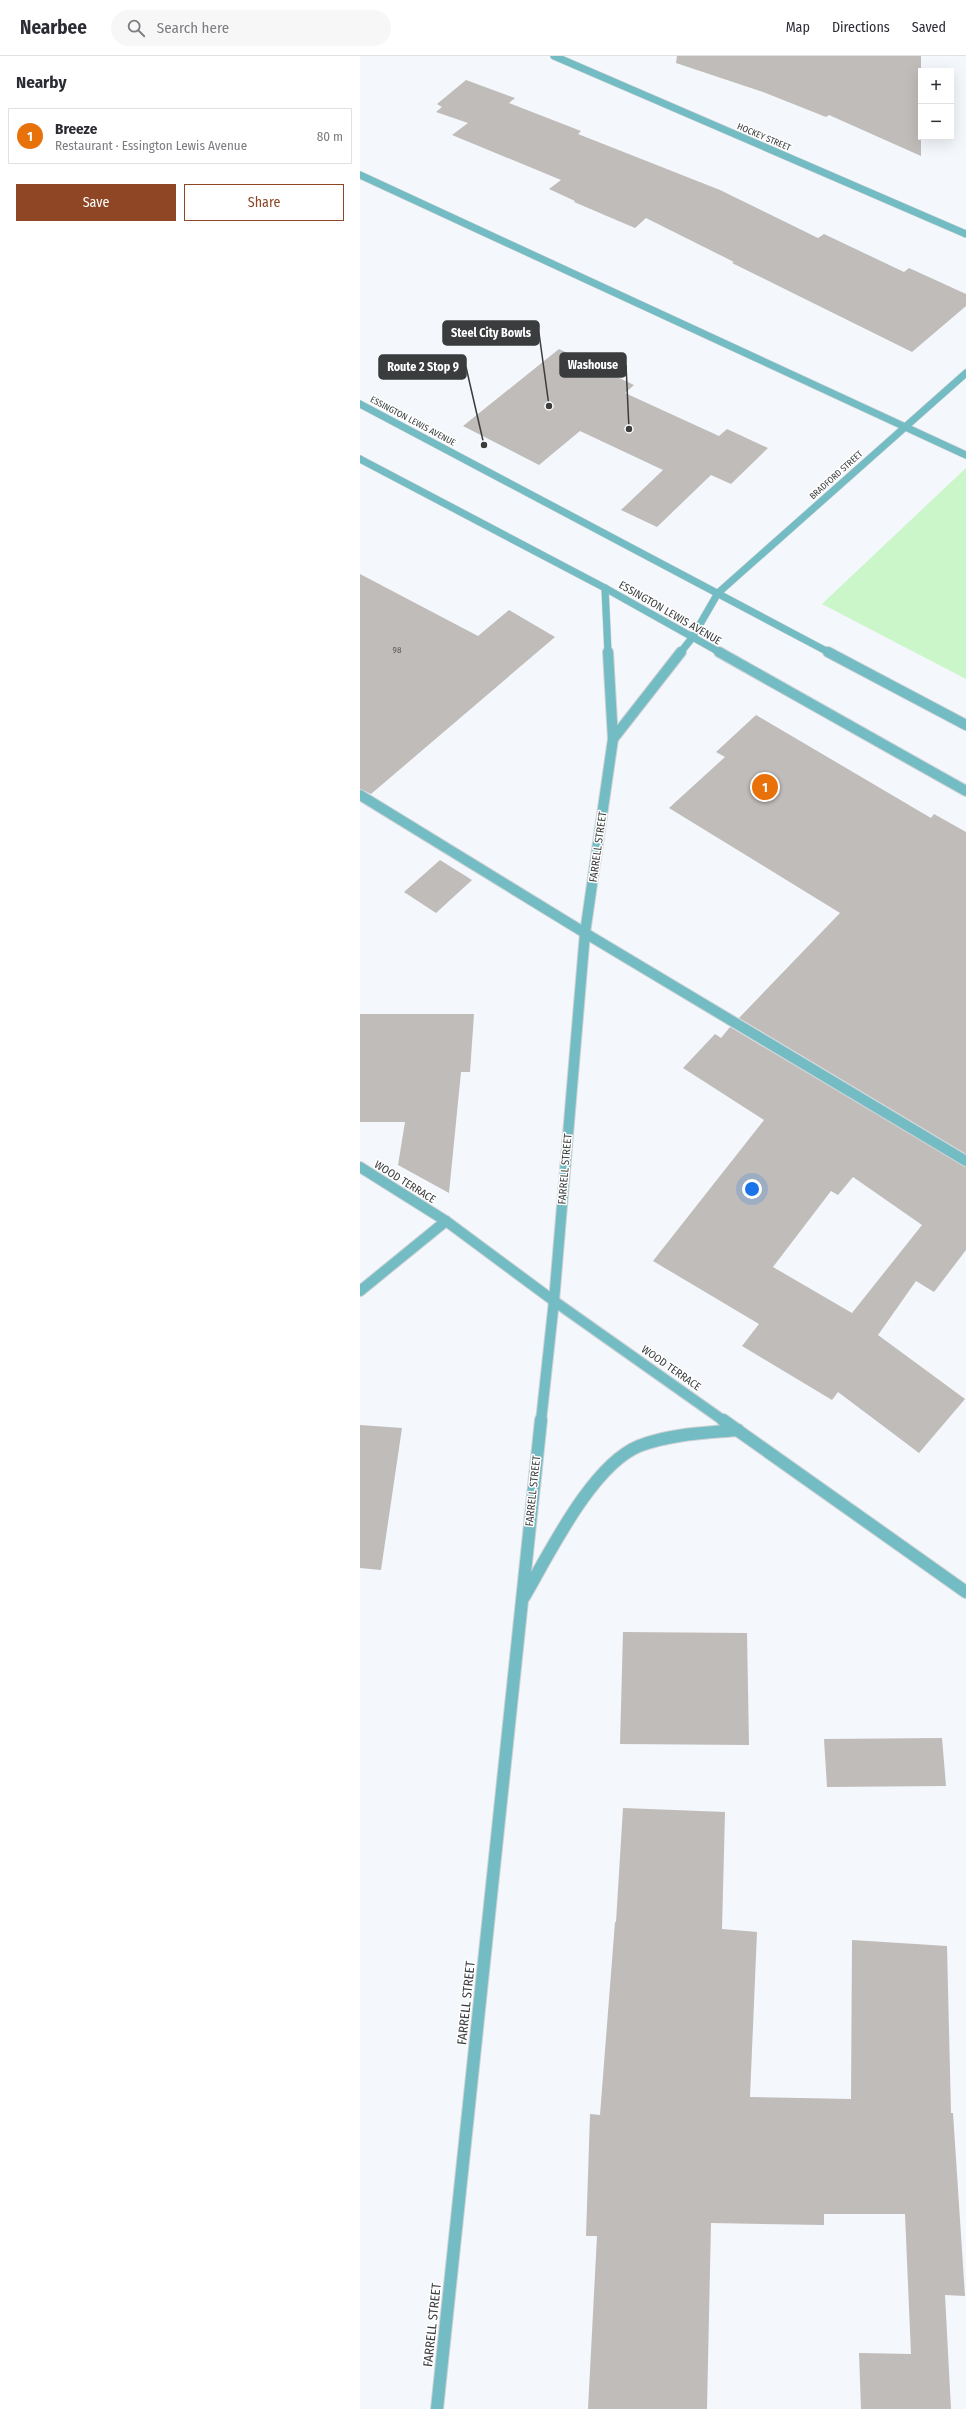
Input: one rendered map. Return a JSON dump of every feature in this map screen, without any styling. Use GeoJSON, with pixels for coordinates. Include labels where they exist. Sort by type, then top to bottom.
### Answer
{"type":"FeatureCollection","features":[{"type":"Feature","properties":{"kind":"street","name":"HOCKEY STREET"},"geometry":{"type":"LineString","coordinates":[[554,56],[966,234]]}},
{"type":"Feature","properties":{"kind":"street"},"geometry":{"type":"LineString","coordinates":[[360,175],[966,455]]}},
{"type":"Feature","properties":{"kind":"street","name":"BRADFORD STREET"},"geometry":{"type":"LineString","coordinates":[[692,638],[718,593],[966,373]]}},
{"type":"Feature","properties":{"kind":"street","name":"ESSINGTON LEWIS AVENUE"},"geometry":{"type":"LineString","coordinates":[[360,404],[966,725]]}},
{"type":"Feature","properties":{"kind":"street","name":"ESSINGTON LEWIS AVENUE"},"geometry":{"type":"LineString","coordinates":[[360,459],[604,588],[966,791]]}},
{"type":"Feature","properties":{"kind":"street","name":"FARRELL STREET"},"geometry":{"type":"LineString","coordinates":[[437,2409],[554,1301],[585,933],[613,739],[604,588]]}},
{"type":"Feature","properties":{"kind":"street","name":"FARRELL STREET"},"geometry":{"type":"LineString","coordinates":[[613,739],[692,638]]}},
{"type":"Feature","properties":{"kind":"street"},"geometry":{"type":"LineString","coordinates":[[360,795],[585,933],[966,1161]]}},
{"type":"Feature","properties":{"kind":"street","name":"WOOD TERRACE"},"geometry":{"type":"LineString","coordinates":[[360,1167],[446,1221],[554,1301],[966,1592]]}},
{"type":"Feature","properties":{"kind":"street"},"geometry":{"type":"LineString","coordinates":[[360,1291],[446,1221]]}},
{"type":"Feature","properties":{"kind":"street","name":"FARRELL STREET"},"geometry":{"type":"LineString","coordinates":[[522,1600],[591,1489],[609,1467],[627,1452],[654,1442],[738,1430]]}},
{"type":"Feature","properties":{"kind":"green space"},"geometry":{"type":"Polygon","coordinates":[[[966,468],[966,679],[822,604],[966,468]]]}},
{"type":"Feature","properties":{"kind":"building"},"geometry":{"type":"Polygon","coordinates":[[[677,56],[921,56],[921,68],[918,68],[918,140],[921,140],[921,156],[829,115],[826,117],[763,92],[676,63],[677,56]]]}},
{"type":"Feature","properties":{"kind":"building"},"geometry":{"type":"Polygon","coordinates":[[[466,80],[515,98],[509,103],[581,131],[578,134],[720,190],[818,238],[824,234],[904,272],[909,268],[966,294],[966,306],[912,352],[732,263],[734,262],[646,218],[635,228],[574,202],[575,201],[549,189],[561,180],[452,135],[468,123],[436,112],[442,107],[437,104],[466,80]]]}},
{"type":"Feature","properties":{"kind":"building"},"geometry":{"type":"Polygon","coordinates":[[[559,349],[634,385],[625,393],[719,436],[727,429],[768,448],[731,484],[711,475],[657,527],[621,510],[663,470],[580,431],[539,465],[463,426],[559,349]]]}},
{"type":"Feature","properties":{"kind":"building"},"geometry":{"type":"Polygon","coordinates":[[[360,574],[478,636],[509,610],[555,637],[371,794],[360,789],[360,574]]]}},
{"type":"Feature","properties":{"kind":"building"},"geometry":{"type":"Polygon","coordinates":[[[756,715],[931,818],[934,814],[966,832],[966,1154],[739,1018],[840,913],[669,808],[725,757],[716,752],[756,715]]]}},
{"type":"Feature","properties":{"kind":"building"},"geometry":{"type":"Polygon","coordinates":[[[440,860],[472,880],[436,913],[404,892],[440,860]]]}},
{"type":"Feature","properties":{"kind":"building"},"geometry":{"type":"Polygon","coordinates":[[[360,1014],[474,1014],[470,1072],[461,1072],[449,1193],[398,1165],[405,1122],[360,1122],[360,1014]]]}},
{"type":"Feature","properties":{"kind":"building"},"geometry":{"type":"Polygon","coordinates":[[[730,1027],[966,1167],[966,1250],[934,1292],[916,1281],[878,1335],[965,1399],[919,1453],[838,1392],[832,1400],[742,1346],[759,1324],[653,1261],[764,1120],[683,1068],[715,1034],[721,1038],[730,1027]],[[853,1177],[838,1195],[831,1191],[773,1267],[852,1313],[922,1225],[853,1177]]]}},
{"type":"Feature","properties":{"kind":"building"},"geometry":{"type":"Polygon","coordinates":[[[360,1425],[402,1428],[381,1570],[360,1568],[360,1425]]]}},
{"type":"Feature","properties":{"kind":"building"},"geometry":{"type":"Polygon","coordinates":[[[623,1632],[747,1633],[749,1745],[620,1744],[623,1632]]]}},
{"type":"Feature","properties":{"kind":"building"},"geometry":{"type":"Polygon","coordinates":[[[942,1738],[946,1786],[827,1787],[824,1739],[942,1738]]]}},
{"type":"Feature","properties":{"kind":"building"},"geometry":{"type":"Polygon","coordinates":[[[623,1808],[725,1812],[722,1929],[757,1932],[750,2097],[851,2099],[852,1940],[947,1946],[951,2113],[953,2113],[965,2296],[945,2295],[951,2409],[861,2409],[859,2353],[911,2354],[905,2214],[824,2214],[824,2225],[711,2223],[707,2409],[588,2409],[597,2236],[586,2236],[590,2114],[600,2115],[616,1922],[623,1808]]]}},
{"type":"Feature","properties":{"kind":"place","name":"Steel City Bowls"},"geometry":{"type":"Point","coordinates":[549,406]}},
{"type":"Feature","properties":{"kind":"place","name":"Washouse"},"geometry":{"type":"Point","coordinates":[629,429]}},
{"type":"Feature","properties":{"kind":"place","name":"Route 2 Stop 9"},"geometry":{"type":"Point","coordinates":[484,445]}},
{"type":"Feature","properties":{"kind":"place","name":"Breeze"},"geometry":{"type":"Point","coordinates":[765,787]}}]}
